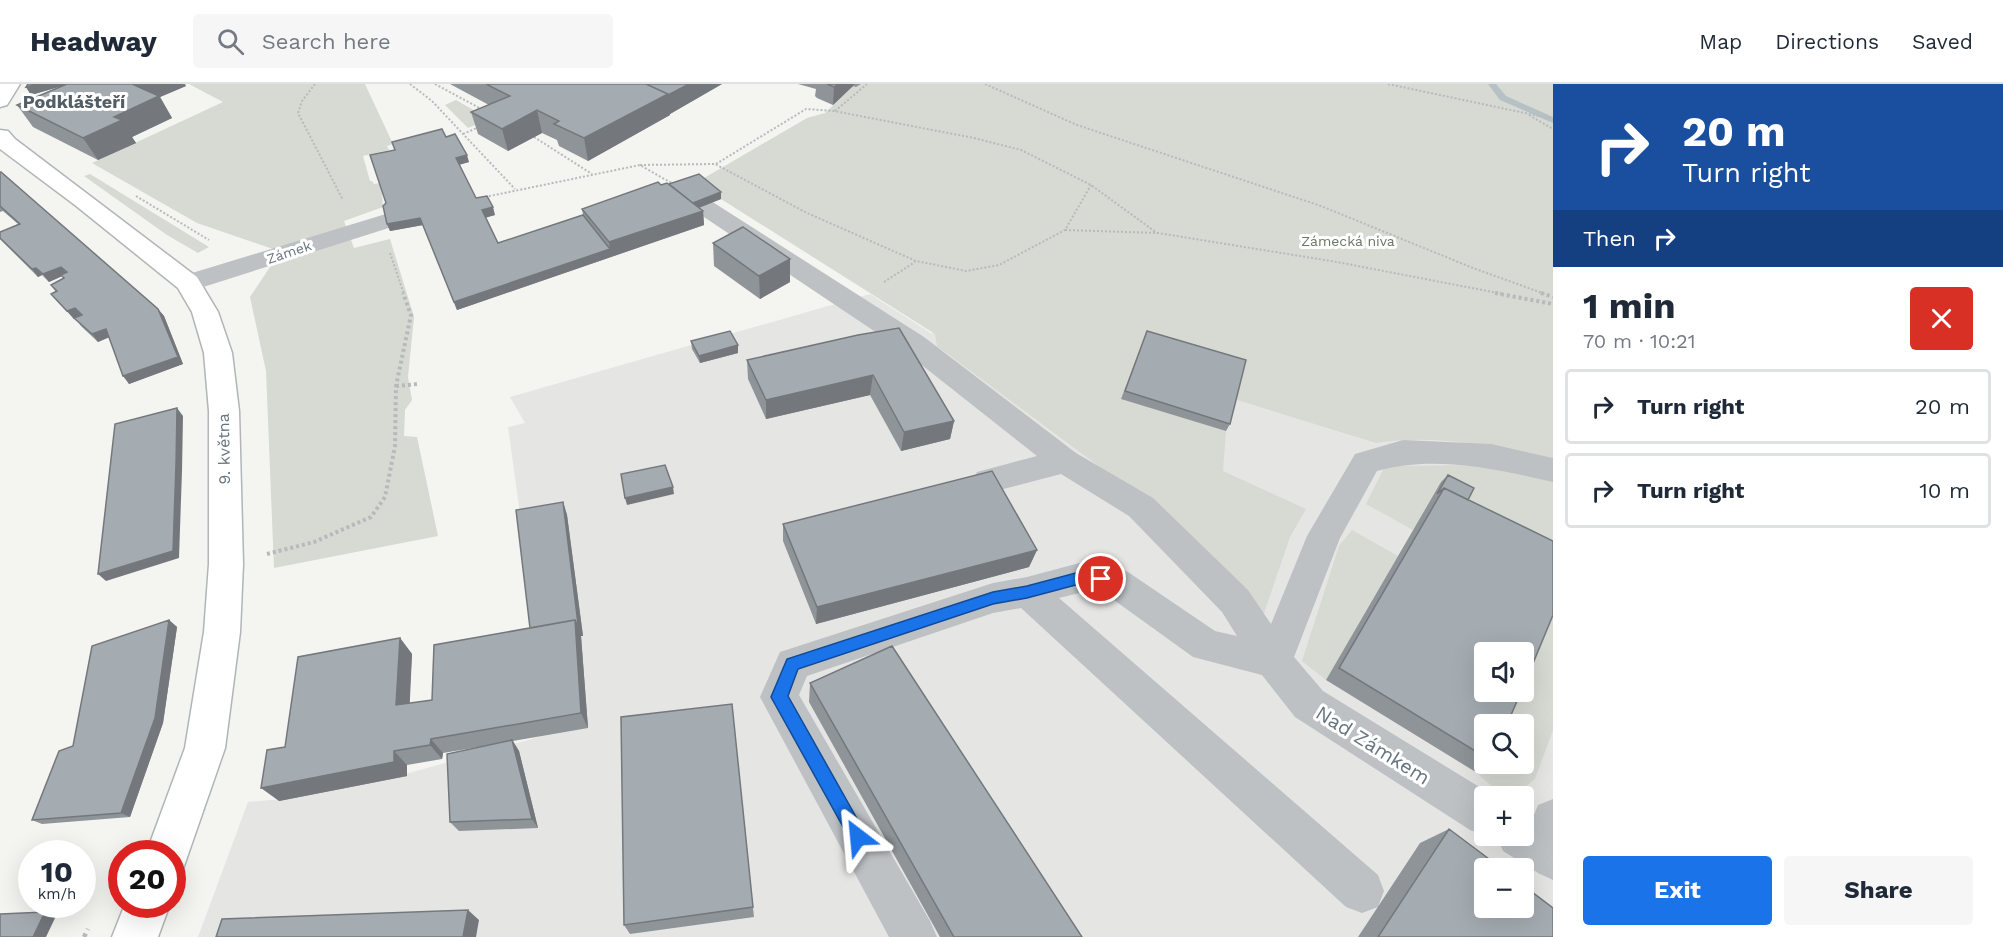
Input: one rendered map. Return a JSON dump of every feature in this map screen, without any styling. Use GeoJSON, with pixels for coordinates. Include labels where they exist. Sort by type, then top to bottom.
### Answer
{"type":"FeatureCollection","features":[{"type":"Feature","properties":{"kind":"main road"},"geometry":{"type":"LineString","coordinates":[[0,101],[10,84]]}},
{"type":"Feature","properties":{"kind":"main road","name":"9. května"},"geometry":{"type":"LineString","coordinates":[[0,136],[7,144],[83,200],[188,283],[205,312],[218,353],[224,411],[226,564],[222,633],[205,748],[173,840]]}},
{"type":"Feature","properties":{"kind":"main road"},"geometry":{"type":"LineString","coordinates":[[135,937],[142,918]]}},
{"type":"Feature","properties":{"kind":"street","name":"Nad Zámkem"},"geometry":{"type":"LineString","coordinates":[[691,197],[914,344],[1065,460],[1141,507],[1235,601],[1274,661],[1308,704],[1474,808]]}},
{"type":"Feature","properties":{"kind":"street","name":"Zámek"},"geometry":{"type":"LineString","coordinates":[[188,283],[389,220]]}},
{"type":"Feature","properties":{"kind":"street"},"geometry":{"type":"LineString","coordinates":[[915,937],[779,697],[793,664],[993,598],[1027,592],[1087,576],[1116,582],[1206,645],[1274,661],[1324,536],[1366,462],[1403,452],[1491,456],[1553,470]]}},
{"type":"Feature","properties":{"kind":"street"},"geometry":{"type":"LineString","coordinates":[[988,481],[1065,460]]}},
{"type":"Feature","properties":{"kind":"street"},"geometry":{"type":"LineString","coordinates":[[1027,592],[1362,891]]}},
{"type":"Feature","properties":{"kind":"path"},"geometry":{"type":"LineString","coordinates":[[267,554],[315,542],[371,517],[386,497],[395,446],[396,386],[411,315],[384,237],[360,243],[358,230],[298,113],[302,101],[315,84]]}},
{"type":"Feature","properties":{"kind":"path"},"geometry":{"type":"LineString","coordinates":[[410,84],[432,101],[516,189]]}},
{"type":"Feature","properties":{"kind":"path"},"geometry":{"type":"LineString","coordinates":[[435,84],[490,113]]}},
{"type":"Feature","properties":{"kind":"path"},"geometry":{"type":"LineString","coordinates":[[834,111],[867,84]]}},
{"type":"Feature","properties":{"kind":"path"},"geometry":{"type":"LineString","coordinates":[[985,84],[1077,125],[1321,206],[1473,268],[1553,297]]}},
{"type":"Feature","properties":{"kind":"path"},"geometry":{"type":"LineString","coordinates":[[1388,84],[1553,118]]}},
{"type":"Feature","properties":{"kind":"path"},"geometry":{"type":"LineString","coordinates":[[716,164],[806,109],[834,111],[974,138],[1021,150],[1091,185],[1158,233]]}},
{"type":"Feature","properties":{"kind":"path"},"geometry":{"type":"LineString","coordinates":[[1523,112],[1553,129]]}},
{"type":"Feature","properties":{"kind":"path"},"geometry":{"type":"LineString","coordinates":[[464,134],[481,126]]}},
{"type":"Feature","properties":{"kind":"path"},"geometry":{"type":"LineString","coordinates":[[534,136],[592,174]]}},
{"type":"Feature","properties":{"kind":"path"},"geometry":{"type":"LineString","coordinates":[[475,199],[640,165],[716,164],[807,213],[916,261],[966,271],[999,265],[1065,230],[1158,233],[1337,262],[1553,304]]}},
{"type":"Feature","properties":{"kind":"path"},"geometry":{"type":"LineString","coordinates":[[640,165],[691,197]]}},
{"type":"Feature","properties":{"kind":"path"},"geometry":{"type":"LineString","coordinates":[[1065,230],[1091,185]]}},
{"type":"Feature","properties":{"kind":"path"},"geometry":{"type":"LineString","coordinates":[[127,190],[208,239],[227,246],[248,248],[265,260]]}},
{"type":"Feature","properties":{"kind":"path"},"geometry":{"type":"LineString","coordinates":[[879,286],[916,261]]}},
{"type":"Feature","properties":{"kind":"path"},"geometry":{"type":"LineString","coordinates":[[396,386],[418,384]]}},
{"type":"Feature","properties":{"kind":"shaded area"},"geometry":{"type":"Polygon","coordinates":[[[870,294],[931,333],[1061,314],[1553,394],[1553,937],[198,937],[248,802],[282,799],[409,773],[539,737],[538,645],[508,427],[525,423],[510,397],[870,294]]]}},
{"type":"Feature","properties":{"kind":"green space"},"geometry":{"type":"Polygon","coordinates":[[[189,84],[365,84],[393,144],[387,146],[389,150],[363,156],[370,181],[374,184],[381,183],[383,207],[344,221],[354,248],[390,239],[414,317],[408,377],[412,400],[405,410],[404,436],[417,437],[438,536],[274,568],[266,371],[250,297],[272,264],[273,249],[197,223],[92,163],[223,102],[189,84]]]}},
{"type":"Feature","properties":{"kind":"green space","name":"Zámecká niva"},"geometry":{"type":"Polygon","coordinates":[[[862,84],[1553,84],[1553,458],[1510,449],[1443,441],[1376,443],[1234,399],[1226,431],[1223,471],[1306,509],[1290,537],[1261,622],[1135,493],[937,346],[935,334],[721,199],[699,181],[807,118],[825,113],[853,86],[862,84]]]}},
{"type":"Feature","properties":{"kind":"green space"},"geometry":{"type":"Polygon","coordinates":[[[456,100],[489,119],[468,128],[445,105],[456,100]]]}},
{"type":"Feature","properties":{"kind":"green space"},"geometry":{"type":"Polygon","coordinates":[[[90,174],[209,247],[198,253],[167,235],[84,176],[90,174]]]}},
{"type":"Feature","properties":{"kind":"green space"},"geometry":{"type":"Polygon","coordinates":[[[1484,465],[1553,480],[1553,562],[1431,501],[1413,530],[1366,504],[1385,466],[1484,465]]]}},
{"type":"Feature","properties":{"kind":"green space"},"geometry":{"type":"Polygon","coordinates":[[[1352,530],[1398,556],[1326,680],[1302,661],[1339,546],[1352,530]]]}},
{"type":"Feature","properties":{"kind":"green space"},"geometry":{"type":"Polygon","coordinates":[[[1553,588],[1553,730],[1535,779],[1526,786],[1492,786],[1478,774],[1534,774],[1534,714],[1499,714],[1504,702],[1534,702],[1534,642],[1530,642],[1553,588]]]}},
{"type":"Feature","properties":{"kind":"building"},"geometry":{"type":"Polygon","coordinates":[[[67,84],[132,84],[159,96],[114,117],[122,120],[83,138],[17,105],[67,84]]]}},
{"type":"Feature","properties":{"kind":"building"},"geometry":{"type":"Polygon","coordinates":[[[486,84],[646,84],[668,94],[584,138],[554,124],[559,121],[537,110],[502,129],[471,112],[510,96],[486,84]]]}},
{"type":"Feature","properties":{"kind":"building"},"geometry":{"type":"Polygon","coordinates":[[[646,84],[689,84],[668,95],[646,84]]]}},
{"type":"Feature","properties":{"kind":"building"},"geometry":{"type":"Polygon","coordinates":[[[442,129],[446,137],[455,134],[467,155],[456,158],[476,198],[487,196],[493,207],[482,210],[498,243],[583,215],[610,249],[454,302],[420,218],[387,224],[383,206],[386,203],[370,155],[395,150],[392,142],[442,129]]]}},
{"type":"Feature","properties":{"kind":"building"},"geometry":{"type":"Polygon","coordinates":[[[0,172],[158,309],[178,357],[123,376],[106,329],[92,334],[74,318],[82,315],[75,308],[67,311],[51,294],[57,291],[51,285],[64,278],[61,275],[67,272],[61,267],[43,274],[36,268],[32,269],[0,238],[0,232],[20,224],[0,206],[0,172]]]}},
{"type":"Feature","properties":{"kind":"building"},"geometry":{"type":"Polygon","coordinates":[[[699,174],[721,192],[693,203],[669,184],[699,174]]]}},
{"type":"Feature","properties":{"kind":"building"},"geometry":{"type":"Polygon","coordinates":[[[658,182],[661,185],[667,183],[703,211],[609,242],[582,209],[658,182]]]}},
{"type":"Feature","properties":{"kind":"building"},"geometry":{"type":"Polygon","coordinates":[[[743,227],[790,259],[759,276],[713,243],[743,227]]]}},
{"type":"Feature","properties":{"kind":"building"},"geometry":{"type":"Polygon","coordinates":[[[899,328],[954,421],[904,432],[873,375],[766,400],[747,360],[858,335],[899,328]]]}},
{"type":"Feature","properties":{"kind":"building"},"geometry":{"type":"Polygon","coordinates":[[[730,331],[738,345],[699,356],[691,341],[730,331]]]}},
{"type":"Feature","properties":{"kind":"building"},"geometry":{"type":"Polygon","coordinates":[[[1147,331],[1246,360],[1230,424],[1125,391],[1147,331]]]}},
{"type":"Feature","properties":{"kind":"building"},"geometry":{"type":"Polygon","coordinates":[[[177,408],[173,551],[98,574],[115,424],[177,408]]]}},
{"type":"Feature","properties":{"kind":"building"},"geometry":{"type":"Polygon","coordinates":[[[665,465],[673,487],[625,498],[621,474],[665,465]]]}},
{"type":"Feature","properties":{"kind":"building"},"geometry":{"type":"Polygon","coordinates":[[[992,471],[1037,550],[817,607],[783,524],[992,471]]]}},
{"type":"Feature","properties":{"kind":"building"},"geometry":{"type":"Polygon","coordinates":[[[1448,475],[1474,488],[1468,500],[1444,488],[1437,494],[1448,475]]]}},
{"type":"Feature","properties":{"kind":"building"},"geometry":{"type":"Polygon","coordinates":[[[1444,488],[1553,541],[1553,615],[1534,661],[1534,642],[1474,642],[1474,702],[1517,702],[1511,714],[1474,714],[1474,750],[1339,668],[1444,488]]]}},
{"type":"Feature","properties":{"kind":"building"},"geometry":{"type":"Polygon","coordinates":[[[563,502],[578,624],[575,620],[530,628],[516,510],[563,502]]]}},
{"type":"Feature","properties":{"kind":"building"},"geometry":{"type":"Polygon","coordinates":[[[169,620],[155,718],[121,813],[32,820],[59,751],[73,746],[92,646],[169,620]]]}},
{"type":"Feature","properties":{"kind":"building"},"geometry":{"type":"Polygon","coordinates":[[[575,620],[581,713],[431,739],[430,745],[394,751],[394,762],[261,788],[267,750],[285,747],[298,657],[400,638],[396,705],[432,700],[434,645],[575,620]]]}},
{"type":"Feature","properties":{"kind":"building"},"geometry":{"type":"Polygon","coordinates":[[[892,646],[1082,937],[954,937],[810,683],[892,646]]]}},
{"type":"Feature","properties":{"kind":"building"},"geometry":{"type":"Polygon","coordinates":[[[732,704],[753,907],[624,925],[621,717],[732,704]]]}},
{"type":"Feature","properties":{"kind":"building"},"geometry":{"type":"Polygon","coordinates":[[[512,740],[532,819],[450,822],[447,754],[512,740]]]}},
{"type":"Feature","properties":{"kind":"building"},"geometry":{"type":"Polygon","coordinates":[[[1449,829],[1488,858],[1474,858],[1474,918],[1534,918],[1534,894],[1553,908],[1553,937],[1378,937],[1449,829]]]}},
{"type":"Feature","properties":{"kind":"building"},"geometry":{"type":"Polygon","coordinates":[[[468,910],[463,937],[216,937],[222,919],[468,910]]]}},
{"type":"Feature","properties":{"kind":"building"},"geometry":{"type":"Polygon","coordinates":[[[18,913],[18,918],[42,918],[33,937],[0,937],[0,914],[18,913]]]}},
{"type":"Feature","properties":{"kind":"waterway"},"geometry":{"type":"LineString","coordinates":[[1492,84],[1503,98],[1553,120]]}},
{"type":"Feature","properties":{"kind":"district","name":"Podklášteří"},"geometry":{"type":"Point","coordinates":[74,101]}},
{"type":"Feature","properties":{"kind":"route"},"geometry":{"type":"LineString","coordinates":[[858,837],[779,697],[793,664],[993,598],[1027,592],[1087,576],[1101,579]]}}]}
